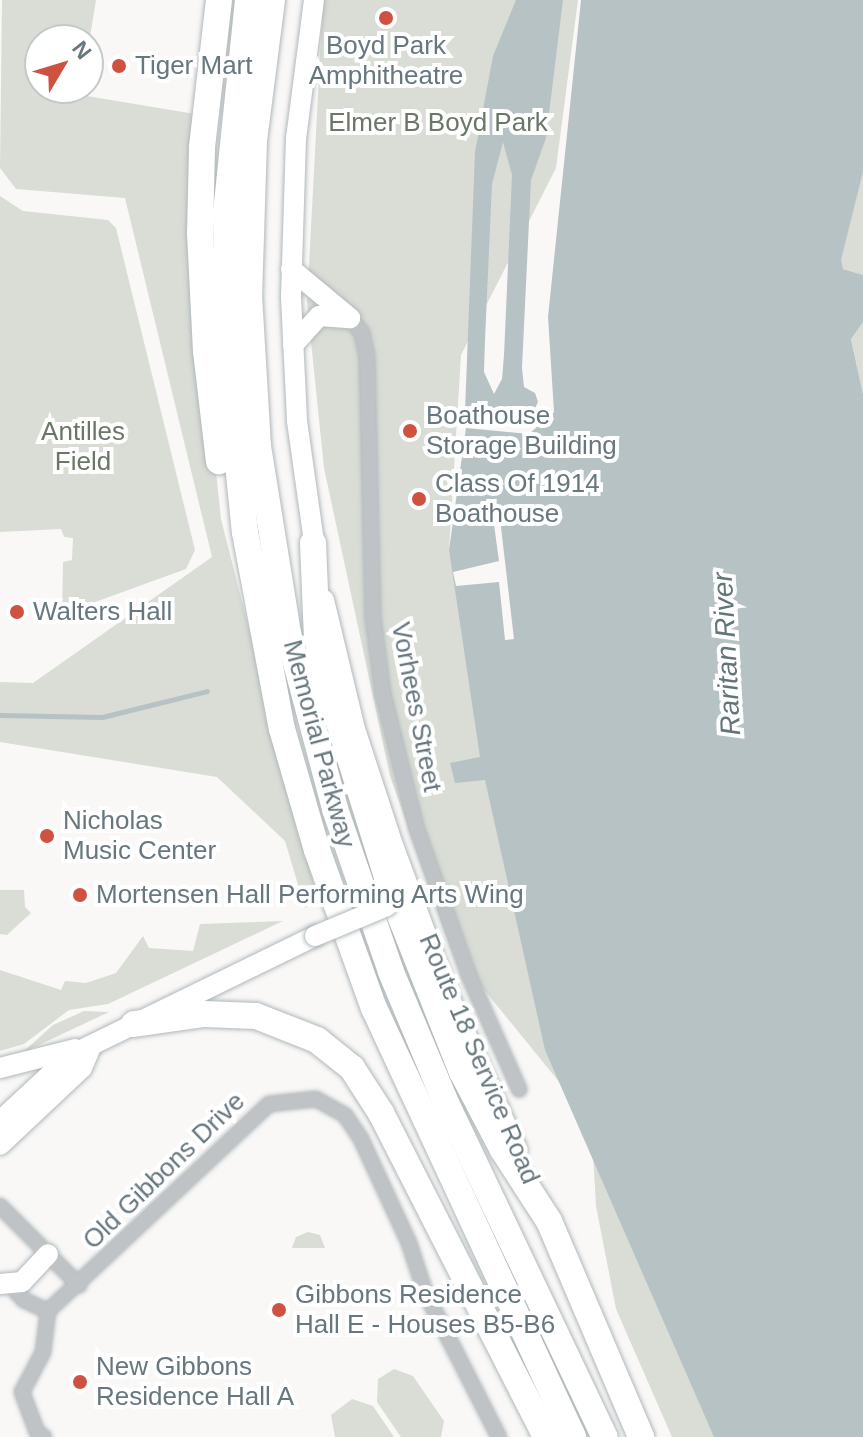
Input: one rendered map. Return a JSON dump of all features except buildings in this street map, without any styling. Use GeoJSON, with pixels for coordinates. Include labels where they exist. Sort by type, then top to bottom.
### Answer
{"type":"FeatureCollection","features":[{"type":"Feature","properties":{"kind":"highway"},"geometry":{"type":"LineString","coordinates":[[219,0],[200,178],[207,365],[247,615],[282,729]]}},
{"type":"Feature","properties":{"kind":"highway","name":"Memorial Parkway"},"geometry":{"type":"LineString","coordinates":[[248,0],[227,199],[228,366],[245,532],[282,729],[322,864],[374,1008],[573,1437]]}},
{"type":"Feature","properties":{"kind":"highway","name":"Memorial Parkway"},"geometry":{"type":"LineString","coordinates":[[272,0],[254,140],[249,295],[261,472],[288,633],[335,809],[391,972],[453,1117],[605,1437]]}},
{"type":"Feature","properties":{"kind":"highway"},"geometry":{"type":"LineString","coordinates":[[313,543],[317,638],[325,678],[391,904],[471,1091],[549,1221],[641,1437]]}},
{"type":"Feature","properties":{"kind":"highway"},"geometry":{"type":"LineString","coordinates":[[134,1024],[204,1014],[256,1016],[317,1040],[352,1068],[381,1113],[546,1437]]}},
{"type":"Feature","properties":{"kind":"main road","name":"Route 18 Service Road"},"geometry":{"type":"LineString","coordinates":[[314,0],[296,138],[291,269],[293,345],[313,543],[349,705],[388,832],[457,1015],[549,1221]]}},
{"type":"Feature","properties":{"kind":"main road"},"geometry":{"type":"LineString","coordinates":[[291,269],[350,318]]}},
{"type":"Feature","properties":{"kind":"main road"},"geometry":{"type":"LineString","coordinates":[[293,345],[319,316],[350,318]]}},
{"type":"Feature","properties":{"kind":"main road"},"geometry":{"type":"LineString","coordinates":[[0,1121],[71,1055],[315,936],[391,904]]}},
{"type":"Feature","properties":{"kind":"main road"},"geometry":{"type":"LineString","coordinates":[[0,1068],[91,1047]]}},
{"type":"Feature","properties":{"kind":"main road"},"geometry":{"type":"LineString","coordinates":[[0,1145],[82,1068],[91,1047]]}},
{"type":"Feature","properties":{"kind":"main road"},"geometry":{"type":"LineString","coordinates":[[5,1285],[22,1282],[48,1254]]}},
{"type":"Feature","properties":{"kind":"street","name":"Vorhees Street"},"geometry":{"type":"LineString","coordinates":[[350,318],[362,333],[367,357],[373,617],[383,694],[417,830],[469,976],[519,1089]]}},
{"type":"Feature","properties":{"kind":"street","name":"Old Gibbons Drive"},"geometry":{"type":"LineString","coordinates":[[48,1311],[269,1104],[316,1099],[345,1115],[361,1139],[409,1243],[425,1292],[499,1437]]}},
{"type":"Feature","properties":{"kind":"street"},"geometry":{"type":"LineString","coordinates":[[0,1206],[79,1285]]}},
{"type":"Feature","properties":{"kind":"street"},"geometry":{"type":"LineString","coordinates":[[5,1285],[24,1300],[48,1311],[43,1352],[22,1392],[37,1432],[44,1437]]}},
{"type":"Feature","properties":{"kind":"green space"},"geometry":{"type":"Polygon","coordinates":[[[2,0],[96,0],[92,24],[24,24],[24,104],[104,104],[104,99],[195,114],[190,226],[221,519],[318,901],[305,908],[285,841],[217,777],[0,742],[0,682],[33,683],[212,557],[125,198],[16,189],[0,168],[2,0]]]}},
{"type":"Feature","properties":{"kind":"green space","name":"Elmer B Boyd Park"},"geometry":{"type":"Polygon","coordinates":[[[323,0],[578,0],[556,168],[461,355],[449,550],[560,1083],[451,949],[390,776],[324,468],[307,303],[323,0]]]}},
{"type":"Feature","properties":{"kind":"green space"},"geometry":{"type":"Polygon","coordinates":[[[863,172],[863,275],[843,269],[840,260],[863,172]]]}},
{"type":"Feature","properties":{"kind":"green space","name":"Antilles Field"},"geometry":{"type":"Polygon","coordinates":[[[0,196],[23,211],[108,220],[116,228],[195,550],[186,569],[62,614],[63,562],[72,560],[73,538],[64,537],[61,529],[0,532],[0,196]]]}},
{"type":"Feature","properties":{"kind":"green space"},"geometry":{"type":"Polygon","coordinates":[[[863,322],[863,394],[851,338],[863,322]]]}},
{"type":"Feature","properties":{"kind":"green space"},"geometry":{"type":"Polygon","coordinates":[[[0,890],[24,890],[25,907],[31,913],[7,935],[0,934],[0,890]]]}},
{"type":"Feature","properties":{"kind":"green space"},"geometry":{"type":"Polygon","coordinates":[[[283,921],[108,1004],[69,1010],[24,1044],[0,1051],[0,970],[61,990],[65,981],[86,983],[116,973],[143,936],[149,948],[193,951],[200,924],[283,921]]]}},
{"type":"Feature","properties":{"kind":"green space"},"geometry":{"type":"Polygon","coordinates":[[[84,1011],[109,1012],[22,1053],[53,1025],[84,1011]]]}},
{"type":"Feature","properties":{"kind":"green space"},"geometry":{"type":"Polygon","coordinates":[[[593,1153],[754,1437],[672,1437],[616,1309],[596,1206],[593,1153]]]}},
{"type":"Feature","properties":{"kind":"green space"},"geometry":{"type":"Polygon","coordinates":[[[308,1232],[320,1235],[325,1248],[292,1248],[296,1237],[308,1232]]]}},
{"type":"Feature","properties":{"kind":"green space"},"geometry":{"type":"Polygon","coordinates":[[[394,1369],[413,1376],[444,1421],[441,1437],[401,1437],[377,1402],[378,1379],[394,1369]]]}},
{"type":"Feature","properties":{"kind":"green space"},"geometry":{"type":"Polygon","coordinates":[[[352,1399],[373,1406],[394,1437],[335,1437],[331,1415],[352,1399]]]}},
{"type":"Feature","properties":{"kind":"water"},"geometry":{"type":"Polygon","coordinates":[[[516,0],[563,0],[546,138],[531,180],[522,368],[524,387],[535,393],[538,402],[533,412],[524,414],[465,411],[475,152],[493,56],[516,0]],[[503,142],[492,184],[485,340],[484,372],[494,394],[502,379],[504,355],[512,175],[503,142]]]}},
{"type":"Feature","properties":{"kind":"water","name":"Raritan River"},"geometry":{"type":"Polygon","coordinates":[[[581,0],[863,0],[863,172],[841,260],[843,269],[863,275],[863,322],[851,339],[863,394],[863,1437],[714,1437],[545,1050],[485,780],[455,783],[450,763],[480,757],[449,550],[466,428],[529,434],[554,412],[548,317],[581,0]]]}},
{"type":"Feature","properties":{"kind":"pier"},"geometry":{"type":"Polygon","coordinates":[[[492,510],[499,510],[514,639],[505,640],[499,582],[456,586],[453,572],[499,561],[492,510]]]}},
{"type":"Feature","properties":{"kind":"waterway"},"geometry":{"type":"LineString","coordinates":[[0,715],[102,717],[207,691]]}},
{"type":"Feature","properties":{"kind":"place","name":"Boyd Park Amphitheatre"},"geometry":{"type":"Point","coordinates":[386,18]}},
{"type":"Feature","properties":{"kind":"place","name":"Tiger Mart"},"geometry":{"type":"Point","coordinates":[119,66]}},
{"type":"Feature","properties":{"kind":"place","name":"Boathouse Storage Building"},"geometry":{"type":"Point","coordinates":[410,431]}},
{"type":"Feature","properties":{"kind":"place","name":"Class Of 1914 Boathouse"},"geometry":{"type":"Point","coordinates":[419,499]}},
{"type":"Feature","properties":{"kind":"place","name":"Walters Hall"},"geometry":{"type":"Point","coordinates":[17,612]}},
{"type":"Feature","properties":{"kind":"place","name":"Nicholas Music Center"},"geometry":{"type":"Point","coordinates":[47,836]}},
{"type":"Feature","properties":{"kind":"place","name":"Mortensen Hall Performing Arts Wing"},"geometry":{"type":"Point","coordinates":[80,895]}},
{"type":"Feature","properties":{"kind":"place","name":"Gibbons Residence Hall E - Houses B5-B6"},"geometry":{"type":"Point","coordinates":[279,1310]}},
{"type":"Feature","properties":{"kind":"place","name":"New Gibbons Residence Hall A"},"geometry":{"type":"Point","coordinates":[80,1382]}}]}
